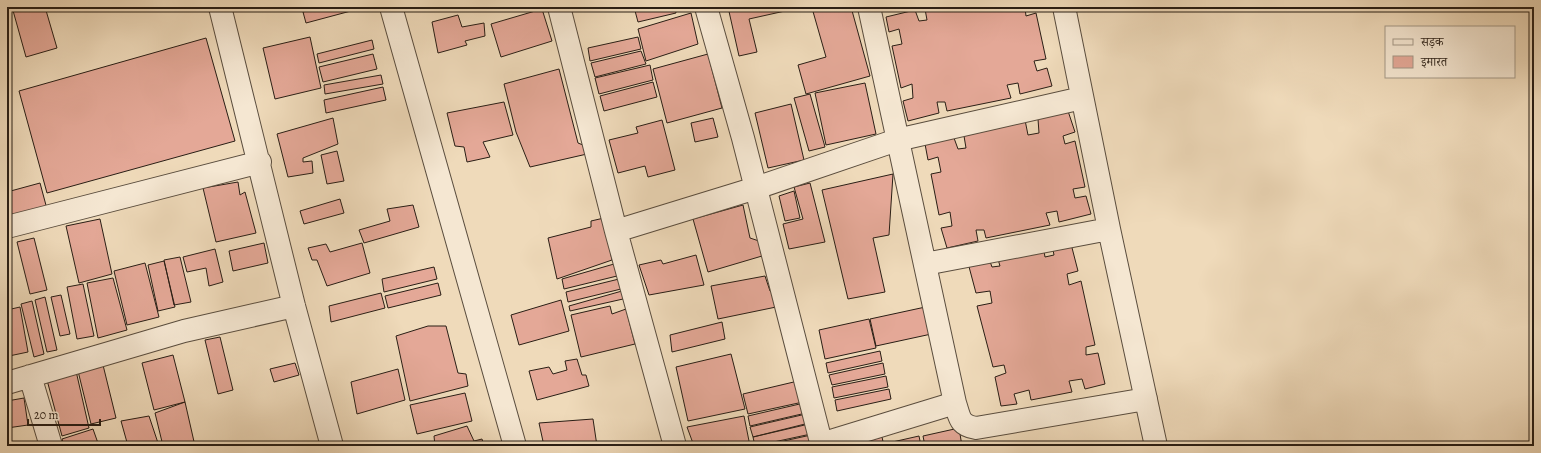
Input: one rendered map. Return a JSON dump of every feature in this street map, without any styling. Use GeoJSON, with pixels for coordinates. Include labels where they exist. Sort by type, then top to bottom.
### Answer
{"type":"FeatureCollection","features":[{"type":"Feature","properties":{"kind":"street"},"geometry":{"type":"LineString","coordinates":[[220,7],[260,162],[294,306],[332,446]]}},
{"type":"Feature","properties":{"kind":"street"},"geometry":{"type":"LineString","coordinates":[[391,7],[515,446]]}},
{"type":"Feature","properties":{"kind":"street"},"geometry":{"type":"LineString","coordinates":[[559,7],[616,231],[675,446]]}},
{"type":"Feature","properties":{"kind":"street"},"geometry":{"type":"LineString","coordinates":[[706,7],[756,188],[822,445],[956,402]]}},
{"type":"Feature","properties":{"kind":"street"},"geometry":{"type":"LineString","coordinates":[[868,7],[956,402],[962,422],[966,426],[976,428],[1146,399]]}},
{"type":"Feature","properties":{"kind":"street"},"geometry":{"type":"LineString","coordinates":[[1064,7],[1109,229],[1156,446]]}},
{"type":"Feature","properties":{"kind":"street"},"geometry":{"type":"LineString","coordinates":[[616,231],[756,188],[897,140],[1082,98]]}},
{"type":"Feature","properties":{"kind":"street"},"geometry":{"type":"LineString","coordinates":[[7,228],[260,162]]}},
{"type":"Feature","properties":{"kind":"street"},"geometry":{"type":"LineString","coordinates":[[925,264],[1109,229]]}},
{"type":"Feature","properties":{"kind":"street"},"geometry":{"type":"LineString","coordinates":[[7,383],[184,331],[294,306]]}},
{"type":"Feature","properties":{"kind":"street"},"geometry":{"type":"LineString","coordinates":[[30,376],[51,446]]}},
{"type":"Feature","properties":{"kind":"building"},"geometry":{"type":"Polygon","coordinates":[[[12,7],[45,7],[57,48],[26,57],[12,7]]]}},
{"type":"Feature","properties":{"kind":"building"},"geometry":{"type":"Polygon","coordinates":[[[322,7],[362,8],[306,23],[303,12],[322,7]]]}},
{"type":"Feature","properties":{"kind":"building"},"geometry":{"type":"Polygon","coordinates":[[[634,7],[675,7],[676,13],[638,22],[634,7]]]}},
{"type":"Feature","properties":{"kind":"building"},"geometry":{"type":"Polygon","coordinates":[[[728,7],[803,7],[749,19],[757,52],[739,56],[728,7]]]}},
{"type":"Feature","properties":{"kind":"building"},"geometry":{"type":"Polygon","coordinates":[[[851,7],[870,76],[806,94],[798,65],[826,57],[812,8],[851,7]]]}},
{"type":"Feature","properties":{"kind":"building"},"geometry":{"type":"Polygon","coordinates":[[[931,7],[1028,7],[1025,8],[1026,16],[1036,13],[1046,59],[1034,61],[1037,71],[1047,68],[1052,86],[1020,94],[1018,83],[1007,85],[1011,98],[947,111],[945,102],[937,102],[939,113],[908,121],[903,101],[913,98],[912,84],[901,88],[892,46],[902,44],[899,29],[889,32],[886,17],[915,10],[919,21],[927,20],[925,9],[931,7]]]}},
{"type":"Feature","properties":{"kind":"building"},"geometry":{"type":"Polygon","coordinates":[[[542,9],[552,41],[501,57],[491,24],[542,9]]]}},
{"type":"Feature","properties":{"kind":"building"},"geometry":{"type":"Polygon","coordinates":[[[691,13],[698,44],[646,61],[638,29],[691,13]]]}},
{"type":"Feature","properties":{"kind":"building"},"geometry":{"type":"Polygon","coordinates":[[[458,15],[462,27],[484,23],[485,36],[465,41],[467,45],[438,53],[432,22],[458,15]]]}},
{"type":"Feature","properties":{"kind":"building"},"geometry":{"type":"Polygon","coordinates":[[[310,37],[321,88],[275,99],[263,48],[310,37]]]}},
{"type":"Feature","properties":{"kind":"building"},"geometry":{"type":"Polygon","coordinates":[[[638,37],[641,49],[590,61],[588,48],[638,37]]]}},
{"type":"Feature","properties":{"kind":"building"},"geometry":{"type":"Polygon","coordinates":[[[206,38],[235,141],[47,193],[19,91],[206,38]]]}},
{"type":"Feature","properties":{"kind":"building"},"geometry":{"type":"Polygon","coordinates":[[[372,40],[374,49],[319,63],[317,54],[372,40]]]}},
{"type":"Feature","properties":{"kind":"building"},"geometry":{"type":"Polygon","coordinates":[[[641,51],[646,64],[595,77],[591,63],[641,51]]]}},
{"type":"Feature","properties":{"kind":"building"},"geometry":{"type":"Polygon","coordinates":[[[373,54],[377,69],[323,82],[319,67],[373,54]]]}},
{"type":"Feature","properties":{"kind":"building"},"geometry":{"type":"Polygon","coordinates":[[[708,54],[722,108],[667,123],[653,69],[708,54]]]}},
{"type":"Feature","properties":{"kind":"building"},"geometry":{"type":"Polygon","coordinates":[[[650,65],[653,80],[599,94],[595,78],[650,65]]]}},
{"type":"Feature","properties":{"kind":"building"},"geometry":{"type":"Polygon","coordinates":[[[559,69],[578,143],[583,145],[587,154],[530,167],[516,132],[504,84],[559,69]]]}},
{"type":"Feature","properties":{"kind":"building"},"geometry":{"type":"Polygon","coordinates":[[[381,75],[383,84],[325,94],[324,85],[381,75]]]}},
{"type":"Feature","properties":{"kind":"building"},"geometry":{"type":"Polygon","coordinates":[[[653,82],[657,97],[604,111],[600,96],[653,82]]]}},
{"type":"Feature","properties":{"kind":"building"},"geometry":{"type":"Polygon","coordinates":[[[865,83],[876,134],[826,145],[815,93],[865,83]]]}},
{"type":"Feature","properties":{"kind":"building"},"geometry":{"type":"Polygon","coordinates":[[[383,87],[386,100],[326,113],[324,100],[383,87]]]}},
{"type":"Feature","properties":{"kind":"building"},"geometry":{"type":"Polygon","coordinates":[[[810,94],[825,147],[809,151],[794,98],[810,94]]]}},
{"type":"Feature","properties":{"kind":"building"},"geometry":{"type":"Polygon","coordinates":[[[504,102],[513,135],[483,142],[490,157],[467,162],[464,147],[455,146],[447,113],[504,102]]]}},
{"type":"Feature","properties":{"kind":"building"},"geometry":{"type":"Polygon","coordinates":[[[791,104],[804,160],[768,168],[755,113],[791,104]]]}},
{"type":"Feature","properties":{"kind":"building"},"geometry":{"type":"Polygon","coordinates":[[[1068,111],[1075,132],[1063,136],[1065,144],[1075,141],[1085,187],[1073,189],[1075,198],[1086,196],[1091,214],[1059,222],[1057,211],[1046,213],[1050,225],[986,238],[984,230],[976,230],[978,241],[947,248],[941,228],[952,226],[950,212],[939,215],[931,174],[941,172],[938,157],[928,160],[925,144],[954,138],[958,149],[966,148],[964,136],[1025,120],[1028,135],[1039,133],[1038,119],[1068,111]]]}},
{"type":"Feature","properties":{"kind":"building"},"geometry":{"type":"Polygon","coordinates":[[[333,118],[338,144],[303,158],[303,162],[312,161],[313,173],[288,177],[277,134],[333,118]]]}},
{"type":"Feature","properties":{"kind":"building"},"geometry":{"type":"Polygon","coordinates":[[[713,118],[718,137],[695,142],[691,123],[713,118]]]}},
{"type":"Feature","properties":{"kind":"building"},"geometry":{"type":"Polygon","coordinates":[[[662,120],[675,170],[648,177],[645,166],[618,173],[609,140],[638,133],[636,127],[662,120]]]}},
{"type":"Feature","properties":{"kind":"building"},"geometry":{"type":"Polygon","coordinates":[[[337,151],[344,181],[327,184],[321,155],[337,151]]]}},
{"type":"Feature","properties":{"kind":"building"},"geometry":{"type":"Polygon","coordinates":[[[893,174],[889,235],[873,238],[885,292],[848,299],[822,190],[893,174]]]}},
{"type":"Feature","properties":{"kind":"building"},"geometry":{"type":"Polygon","coordinates":[[[238,182],[240,195],[245,192],[256,233],[216,242],[203,188],[238,182]]]}},
{"type":"Feature","properties":{"kind":"building"},"geometry":{"type":"Polygon","coordinates":[[[40,183],[47,209],[7,216],[7,192],[40,183]]]}},
{"type":"Feature","properties":{"kind":"building"},"geometry":{"type":"Polygon","coordinates":[[[810,183],[825,242],[789,249],[783,224],[803,219],[794,187],[810,183]]]}},
{"type":"Feature","properties":{"kind":"building"},"geometry":{"type":"Polygon","coordinates":[[[794,191],[800,218],[785,221],[779,196],[794,191]]]}},
{"type":"Feature","properties":{"kind":"building"},"geometry":{"type":"Polygon","coordinates":[[[340,199],[344,213],[304,224],[300,211],[340,199]]]}},
{"type":"Feature","properties":{"kind":"building"},"geometry":{"type":"Polygon","coordinates":[[[413,205],[419,227],[364,243],[359,230],[390,221],[387,209],[413,205]]]}},
{"type":"Feature","properties":{"kind":"building"},"geometry":{"type":"Polygon","coordinates":[[[743,205],[750,238],[759,241],[762,256],[708,272],[693,219],[743,205]]]}},
{"type":"Feature","properties":{"kind":"building"},"geometry":{"type":"Polygon","coordinates":[[[604,218],[612,260],[557,279],[548,238],[591,227],[591,221],[604,218]]]}},
{"type":"Feature","properties":{"kind":"building"},"geometry":{"type":"Polygon","coordinates":[[[100,219],[112,274],[79,283],[66,226],[100,219]]]}},
{"type":"Feature","properties":{"kind":"building"},"geometry":{"type":"Polygon","coordinates":[[[34,238],[47,290],[30,294],[17,242],[34,238]]]}},
{"type":"Feature","properties":{"kind":"building"},"geometry":{"type":"Polygon","coordinates":[[[1070,240],[1078,271],[1067,274],[1069,285],[1081,281],[1095,345],[1086,347],[1086,355],[1098,353],[1105,384],[1085,389],[1082,379],[1069,381],[1072,392],[1031,400],[1029,390],[1014,394],[1017,404],[1001,406],[995,377],[1006,373],[1004,365],[993,367],[977,306],[992,303],[990,291],[976,293],[968,263],[988,256],[992,267],[1000,266],[997,256],[1043,246],[1045,257],[1054,255],[1052,245],[1070,240]]]}},
{"type":"Feature","properties":{"kind":"building"},"geometry":{"type":"Polygon","coordinates":[[[264,243],[268,263],[233,271],[229,251],[264,243]]]}},
{"type":"Feature","properties":{"kind":"building"},"geometry":{"type":"Polygon","coordinates":[[[362,243],[370,273],[327,286],[317,260],[312,260],[308,248],[326,244],[330,252],[362,243]]]}},
{"type":"Feature","properties":{"kind":"building"},"geometry":{"type":"Polygon","coordinates":[[[215,249],[223,282],[209,286],[206,268],[187,272],[183,257],[215,249]]]}},
{"type":"Feature","properties":{"kind":"building"},"geometry":{"type":"Polygon","coordinates":[[[696,255],[704,285],[649,295],[639,265],[661,260],[663,264],[696,255]]]}},
{"type":"Feature","properties":{"kind":"building"},"geometry":{"type":"Polygon","coordinates":[[[180,257],[191,302],[174,305],[164,260],[180,257]]]}},
{"type":"Feature","properties":{"kind":"building"},"geometry":{"type":"Polygon","coordinates":[[[164,261],[175,307],[158,311],[148,265],[164,261]]]}},
{"type":"Feature","properties":{"kind":"building"},"geometry":{"type":"Polygon","coordinates":[[[145,263],[159,317],[127,325],[114,271],[145,263]]]}},
{"type":"Feature","properties":{"kind":"building"},"geometry":{"type":"Polygon","coordinates":[[[614,264],[617,276],[564,289],[562,279],[614,264]]]}},
{"type":"Feature","properties":{"kind":"building"},"geometry":{"type":"Polygon","coordinates":[[[434,267],[437,279],[384,292],[382,279],[434,267]]]}},
{"type":"Feature","properties":{"kind":"building"},"geometry":{"type":"Polygon","coordinates":[[[765,276],[770,291],[776,290],[781,306],[718,319],[711,286],[765,276]]]}},
{"type":"Feature","properties":{"kind":"building"},"geometry":{"type":"Polygon","coordinates":[[[113,278],[127,330],[98,338],[87,283],[113,278]]]}},
{"type":"Feature","properties":{"kind":"building"},"geometry":{"type":"Polygon","coordinates":[[[619,279],[621,289],[568,302],[566,292],[619,279]]]}},
{"type":"Feature","properties":{"kind":"building"},"geometry":{"type":"Polygon","coordinates":[[[438,283],[441,295],[388,308],[385,296],[438,283]]]}},
{"type":"Feature","properties":{"kind":"building"},"geometry":{"type":"Polygon","coordinates":[[[83,284],[94,336],[77,339],[67,287],[83,284]]]}},
{"type":"Feature","properties":{"kind":"building"},"geometry":{"type":"Polygon","coordinates":[[[622,291],[623,299],[570,311],[569,306],[622,291]]]}},
{"type":"Feature","properties":{"kind":"building"},"geometry":{"type":"Polygon","coordinates":[[[381,293],[385,308],[331,322],[329,306],[381,293]]]}},
{"type":"Feature","properties":{"kind":"building"},"geometry":{"type":"Polygon","coordinates":[[[61,295],[70,334],[60,336],[51,297],[61,295]]]}},
{"type":"Feature","properties":{"kind":"building"},"geometry":{"type":"Polygon","coordinates":[[[45,297],[57,350],[47,352],[35,300],[45,297]]]}},
{"type":"Feature","properties":{"kind":"building"},"geometry":{"type":"Polygon","coordinates":[[[561,300],[569,331],[519,345],[511,315],[561,300]]]}},
{"type":"Feature","properties":{"kind":"building"},"geometry":{"type":"Polygon","coordinates":[[[32,301],[44,354],[34,357],[21,304],[32,301]]]}},
{"type":"Feature","properties":{"kind":"building"},"geometry":{"type":"Polygon","coordinates":[[[610,306],[612,314],[626,309],[635,344],[581,357],[571,315],[610,306]]]}},
{"type":"Feature","properties":{"kind":"building"},"geometry":{"type":"Polygon","coordinates":[[[930,306],[936,333],[876,346],[870,319],[930,306]]]}},
{"type":"Feature","properties":{"kind":"building"},"geometry":{"type":"Polygon","coordinates":[[[20,307],[28,352],[9,356],[7,345],[7,310],[20,307]]]}},
{"type":"Feature","properties":{"kind":"building"},"geometry":{"type":"Polygon","coordinates":[[[869,319],[876,348],[825,359],[819,330],[869,319]]]}},
{"type":"Feature","properties":{"kind":"building"},"geometry":{"type":"Polygon","coordinates":[[[722,322],[725,339],[672,352],[670,335],[722,322]]]}},
{"type":"Feature","properties":{"kind":"building"},"geometry":{"type":"Polygon","coordinates":[[[428,326],[446,326],[458,373],[466,374],[468,386],[410,401],[396,336],[428,326]]]}},
{"type":"Feature","properties":{"kind":"building"},"geometry":{"type":"Polygon","coordinates":[[[220,337],[233,390],[218,394],[205,340],[220,337]]]}},
{"type":"Feature","properties":{"kind":"building"},"geometry":{"type":"Polygon","coordinates":[[[880,351],[882,361],[828,373],[826,363],[880,351]]]}},
{"type":"Feature","properties":{"kind":"building"},"geometry":{"type":"Polygon","coordinates":[[[731,354],[745,409],[688,421],[676,367],[731,354]]]}},
{"type":"Feature","properties":{"kind":"building"},"geometry":{"type":"Polygon","coordinates":[[[173,355],[185,402],[154,410],[142,363],[173,355]]]}},
{"type":"Feature","properties":{"kind":"building"},"geometry":{"type":"Polygon","coordinates":[[[577,359],[582,375],[586,375],[589,386],[537,400],[529,371],[549,367],[553,374],[567,370],[565,361],[577,359]]]}},
{"type":"Feature","properties":{"kind":"building"},"geometry":{"type":"Polygon","coordinates":[[[295,363],[299,375],[274,382],[270,369],[295,363]]]}},
{"type":"Feature","properties":{"kind":"building"},"geometry":{"type":"Polygon","coordinates":[[[883,363],[885,374],[832,385],[829,375],[883,363]]]}},
{"type":"Feature","properties":{"kind":"building"},"geometry":{"type":"Polygon","coordinates":[[[103,365],[116,418],[91,424],[78,371],[103,365]]]}},
{"type":"Feature","properties":{"kind":"building"},"geometry":{"type":"Polygon","coordinates":[[[398,369],[405,400],[357,414],[351,382],[398,369]]]}},
{"type":"Feature","properties":{"kind":"building"},"geometry":{"type":"Polygon","coordinates":[[[76,371],[89,428],[62,436],[47,380],[76,371]]]}},
{"type":"Feature","properties":{"kind":"building"},"geometry":{"type":"Polygon","coordinates":[[[886,376],[888,387],[834,398],[832,387],[886,376]]]}},
{"type":"Feature","properties":{"kind":"building"},"geometry":{"type":"Polygon","coordinates":[[[798,381],[803,402],[748,414],[743,394],[798,381]]]}},
{"type":"Feature","properties":{"kind":"building"},"geometry":{"type":"Polygon","coordinates":[[[889,389],[891,399],[837,411],[835,400],[889,389]]]}},
{"type":"Feature","properties":{"kind":"building"},"geometry":{"type":"Polygon","coordinates":[[[465,393],[472,421],[417,434],[410,405],[465,393]]]}},
{"type":"Feature","properties":{"kind":"building"},"geometry":{"type":"Polygon","coordinates":[[[24,398],[28,425],[7,428],[7,401],[24,398]]]}},
{"type":"Feature","properties":{"kind":"building"},"geometry":{"type":"Polygon","coordinates":[[[185,402],[195,446],[163,446],[155,413],[185,402]]]}},
{"type":"Feature","properties":{"kind":"building"},"geometry":{"type":"Polygon","coordinates":[[[804,403],[806,413],[750,426],[748,416],[804,403]]]}},
{"type":"Feature","properties":{"kind":"building"},"geometry":{"type":"Polygon","coordinates":[[[806,414],[809,423],[753,437],[750,427],[806,414]]]}},
{"type":"Feature","properties":{"kind":"building"},"geometry":{"type":"Polygon","coordinates":[[[149,416],[159,446],[128,446],[121,421],[149,416]]]}},
{"type":"Feature","properties":{"kind":"building"},"geometry":{"type":"Polygon","coordinates":[[[744,416],[750,446],[694,446],[687,427],[744,416]]]}},
{"type":"Feature","properties":{"kind":"building"},"geometry":{"type":"Polygon","coordinates":[[[593,419],[597,446],[544,446],[539,423],[593,419]]]}},
{"type":"Feature","properties":{"kind":"building"},"geometry":{"type":"Polygon","coordinates":[[[809,424],[811,434],[755,446],[753,437],[809,424]]]}},
{"type":"Feature","properties":{"kind":"building"},"geometry":{"type":"Polygon","coordinates":[[[467,426],[474,441],[482,439],[484,446],[435,446],[434,436],[467,426]]]}},
{"type":"Feature","properties":{"kind":"building"},"geometry":{"type":"Polygon","coordinates":[[[959,428],[962,446],[925,446],[923,436],[959,428]]]}},
{"type":"Feature","properties":{"kind":"building"},"geometry":{"type":"Polygon","coordinates":[[[93,429],[99,446],[64,446],[62,439],[93,429]]]}},
{"type":"Feature","properties":{"kind":"building"},"geometry":{"type":"Polygon","coordinates":[[[811,435],[813,444],[805,446],[761,446],[811,435]]]}},
{"type":"Feature","properties":{"kind":"building"},"geometry":{"type":"Polygon","coordinates":[[[919,436],[921,446],[888,446],[888,443],[919,436]]]}},
{"type":"Feature","properties":{"kind":"building"},"geometry":{"type":"Polygon","coordinates":[[[882,437],[884,446],[848,446],[882,437]]]}}]}
